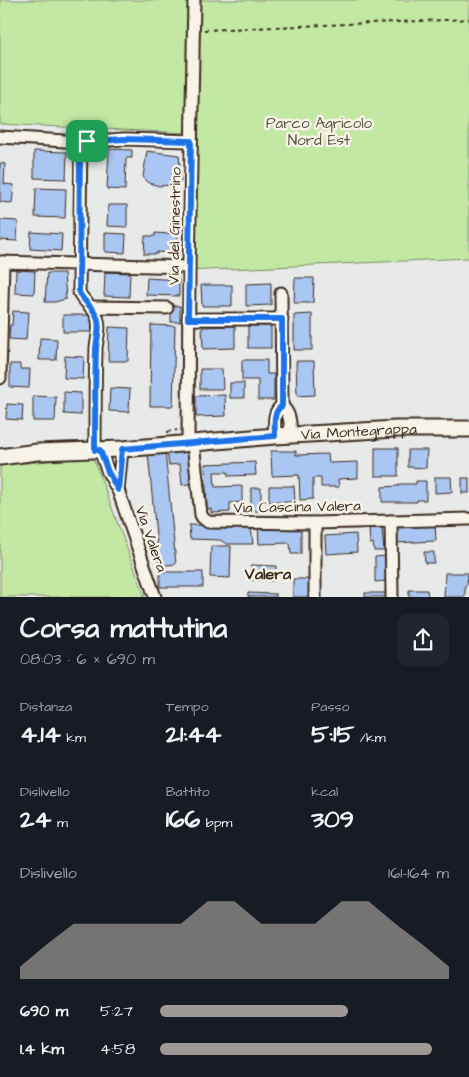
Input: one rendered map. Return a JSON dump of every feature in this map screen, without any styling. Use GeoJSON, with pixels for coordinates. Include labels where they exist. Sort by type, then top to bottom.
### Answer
{"type":"FeatureCollection","features":[{"type":"Feature","properties":{"kind":"street","name":"Via del Ginestrino"},"geometry":{"type":"LineString","coordinates":[[190,443],[188,319],[194,0]]}},
{"type":"Feature","properties":{"kind":"street"},"geometry":{"type":"LineString","coordinates":[[0,137],[81,142],[124,139],[191,141]]}},
{"type":"Feature","properties":{"kind":"street"},"geometry":{"type":"LineString","coordinates":[[81,142],[80,295],[92,308],[99,326],[96,348],[98,450]]}},
{"type":"Feature","properties":{"kind":"street"},"geometry":{"type":"LineString","coordinates":[[0,378],[1,262],[189,267]]}},
{"type":"Feature","properties":{"kind":"street"},"geometry":{"type":"LineString","coordinates":[[281,293],[282,406],[290,417],[291,435]]}},
{"type":"Feature","properties":{"kind":"street"},"geometry":{"type":"LineString","coordinates":[[92,308],[167,308]]}},
{"type":"Feature","properties":{"kind":"street"},"geometry":{"type":"LineString","coordinates":[[188,319],[282,319]]}},
{"type":"Feature","properties":{"kind":"street"},"geometry":{"type":"LineString","coordinates":[[275,436],[275,415],[282,406]]}},
{"type":"Feature","properties":{"kind":"street","name":"Via Montegrappa"},"geometry":{"type":"LineString","coordinates":[[0,457],[42,451],[122,449],[291,435],[396,429],[469,429]]}},
{"type":"Feature","properties":{"kind":"street","name":"Via Cascina Valera"},"geometry":{"type":"LineString","coordinates":[[190,443],[202,515],[204,520],[212,523],[315,523],[469,518]]}},
{"type":"Feature","properties":{"kind":"street","name":"Via Valera"},"geometry":{"type":"LineString","coordinates":[[118,490],[122,449]]}},
{"type":"Feature","properties":{"kind":"street","name":"Via Valera"},"geometry":{"type":"LineString","coordinates":[[98,450],[118,490],[154,597]]}},
{"type":"Feature","properties":{"kind":"street"},"geometry":{"type":"LineString","coordinates":[[391,521],[392,597]]}},
{"type":"Feature","properties":{"kind":"street"},"geometry":{"type":"LineString","coordinates":[[315,523],[316,597]]}},
{"type":"Feature","properties":{"kind":"path"},"geometry":{"type":"LineString","coordinates":[[193,30],[469,19]]}},
{"type":"Feature","properties":{"kind":"green space","name":"Parco Agricolo Nord Est"},"geometry":{"type":"Polygon","coordinates":[[[0,0],[469,0],[469,258],[186,271],[185,133],[0,124],[0,0]]]}},
{"type":"Feature","properties":{"kind":"green space"},"geometry":{"type":"Polygon","coordinates":[[[93,457],[145,597],[0,597],[0,462],[27,463],[93,457]]]}},
{"type":"Feature","properties":{"kind":"building"},"geometry":{"type":"Polygon","coordinates":[[[109,149],[132,150],[132,158],[126,158],[125,190],[107,189],[109,149]]]}},
{"type":"Feature","properties":{"kind":"building"},"geometry":{"type":"Polygon","coordinates":[[[34,151],[67,152],[66,179],[34,178],[34,151]]]}},
{"type":"Feature","properties":{"kind":"building"},"geometry":{"type":"Polygon","coordinates":[[[147,151],[179,155],[181,182],[159,186],[149,183],[143,177],[147,151]]]}},
{"type":"Feature","properties":{"kind":"building"},"geometry":{"type":"Polygon","coordinates":[[[0,163],[5,164],[4,184],[14,185],[12,203],[0,202],[0,163]]]}},
{"type":"Feature","properties":{"kind":"building"},"geometry":{"type":"Polygon","coordinates":[[[36,188],[66,189],[65,218],[35,217],[36,188]]]}},
{"type":"Feature","properties":{"kind":"building"},"geometry":{"type":"Polygon","coordinates":[[[108,205],[127,205],[127,227],[107,226],[108,205]]]}},
{"type":"Feature","properties":{"kind":"building"},"geometry":{"type":"Polygon","coordinates":[[[0,220],[18,221],[17,241],[0,240],[0,220]]]}},
{"type":"Feature","properties":{"kind":"building"},"geometry":{"type":"Polygon","coordinates":[[[169,231],[178,231],[177,250],[170,250],[170,253],[144,254],[145,236],[155,236],[155,233],[169,234],[169,231]]]}},
{"type":"Feature","properties":{"kind":"building"},"geometry":{"type":"Polygon","coordinates":[[[31,232],[62,234],[61,251],[30,249],[31,232]]]}},
{"type":"Feature","properties":{"kind":"building"},"geometry":{"type":"Polygon","coordinates":[[[105,233],[126,234],[125,253],[105,252],[105,233]]]}},
{"type":"Feature","properties":{"kind":"building"},"geometry":{"type":"Polygon","coordinates":[[[16,270],[35,271],[34,294],[15,293],[16,270]]]}},
{"type":"Feature","properties":{"kind":"building"},"geometry":{"type":"Polygon","coordinates":[[[105,272],[130,273],[129,297],[104,296],[105,272]]]}},
{"type":"Feature","properties":{"kind":"building"},"geometry":{"type":"Polygon","coordinates":[[[47,273],[64,273],[66,299],[45,302],[47,273]]]}},
{"type":"Feature","properties":{"kind":"building"},"geometry":{"type":"Polygon","coordinates":[[[147,278],[179,280],[179,296],[146,295],[147,278]]]}},
{"type":"Feature","properties":{"kind":"building"},"geometry":{"type":"Polygon","coordinates":[[[295,278],[314,278],[313,303],[294,303],[295,278]]]}},
{"type":"Feature","properties":{"kind":"building"},"geometry":{"type":"Polygon","coordinates":[[[271,283],[271,305],[246,306],[246,284],[271,283]]]}},
{"type":"Feature","properties":{"kind":"building"},"geometry":{"type":"Polygon","coordinates":[[[201,285],[232,285],[232,306],[202,306],[201,285]]]}},
{"type":"Feature","properties":{"kind":"building"},"geometry":{"type":"Polygon","coordinates":[[[171,306],[180,306],[180,322],[171,322],[171,306]]]}},
{"type":"Feature","properties":{"kind":"building"},"geometry":{"type":"Polygon","coordinates":[[[13,311],[29,312],[26,340],[9,339],[13,311]]]}},
{"type":"Feature","properties":{"kind":"building"},"geometry":{"type":"Polygon","coordinates":[[[312,314],[312,350],[294,350],[294,315],[312,314]]]}},
{"type":"Feature","properties":{"kind":"building"},"geometry":{"type":"Polygon","coordinates":[[[63,315],[95,315],[94,332],[63,332],[63,315]]]}},
{"type":"Feature","properties":{"kind":"building"},"geometry":{"type":"Polygon","coordinates":[[[151,325],[175,326],[173,406],[150,406],[151,325]]]}},
{"type":"Feature","properties":{"kind":"building"},"geometry":{"type":"Polygon","coordinates":[[[235,326],[235,348],[203,349],[202,327],[235,326]]]}},
{"type":"Feature","properties":{"kind":"building"},"geometry":{"type":"Polygon","coordinates":[[[248,326],[271,326],[271,348],[248,348],[248,326]]]}},
{"type":"Feature","properties":{"kind":"building"},"geometry":{"type":"Polygon","coordinates":[[[109,327],[129,328],[128,361],[108,361],[109,327]]]}},
{"type":"Feature","properties":{"kind":"building"},"geometry":{"type":"Polygon","coordinates":[[[40,338],[57,339],[56,360],[39,360],[40,338]]]}},
{"type":"Feature","properties":{"kind":"building"},"geometry":{"type":"Polygon","coordinates":[[[65,356],[84,357],[83,379],[64,378],[65,356]]]}},
{"type":"Feature","properties":{"kind":"building"},"geometry":{"type":"Polygon","coordinates":[[[242,360],[267,360],[267,374],[274,374],[274,400],[258,400],[258,380],[242,380],[242,360]]]}},
{"type":"Feature","properties":{"kind":"building"},"geometry":{"type":"Polygon","coordinates":[[[296,361],[314,361],[315,395],[297,396],[296,361]]]}},
{"type":"Feature","properties":{"kind":"building"},"geometry":{"type":"Polygon","coordinates":[[[10,364],[20,364],[20,369],[30,369],[29,388],[10,387],[10,364]]]}},
{"type":"Feature","properties":{"kind":"building"},"geometry":{"type":"Polygon","coordinates":[[[200,369],[222,369],[223,389],[200,389],[200,369]]]}},
{"type":"Feature","properties":{"kind":"building"},"geometry":{"type":"Polygon","coordinates":[[[230,383],[244,383],[244,398],[230,398],[230,383]]]}},
{"type":"Feature","properties":{"kind":"building"},"geometry":{"type":"Polygon","coordinates":[[[110,388],[130,389],[129,412],[109,411],[110,388]]]}},
{"type":"Feature","properties":{"kind":"building"},"geometry":{"type":"Polygon","coordinates":[[[64,392],[81,393],[81,415],[64,414],[64,392]]]}},
{"type":"Feature","properties":{"kind":"building"},"geometry":{"type":"Polygon","coordinates":[[[225,395],[226,416],[196,417],[196,396],[225,395]]]}},
{"type":"Feature","properties":{"kind":"building"},"geometry":{"type":"Polygon","coordinates":[[[33,396],[56,397],[55,421],[33,421],[33,396]]]}},
{"type":"Feature","properties":{"kind":"building"},"geometry":{"type":"Polygon","coordinates":[[[7,404],[23,405],[22,420],[6,419],[7,404]]]}},
{"type":"Feature","properties":{"kind":"building"},"geometry":{"type":"Polygon","coordinates":[[[375,448],[398,448],[398,476],[375,476],[375,448]]]}},
{"type":"Feature","properties":{"kind":"building"},"geometry":{"type":"Polygon","coordinates":[[[191,449],[195,483],[182,485],[180,464],[169,465],[167,452],[191,449]]]}},
{"type":"Feature","properties":{"kind":"building"},"geometry":{"type":"Polygon","coordinates":[[[408,450],[427,450],[426,468],[408,467],[408,450]]]}},
{"type":"Feature","properties":{"kind":"building"},"geometry":{"type":"Polygon","coordinates":[[[165,451],[176,564],[159,566],[148,453],[165,451]]]}},
{"type":"Feature","properties":{"kind":"building"},"geometry":{"type":"Polygon","coordinates":[[[271,451],[296,451],[296,455],[328,454],[329,463],[358,462],[358,478],[338,479],[339,487],[321,487],[321,478],[313,478],[313,499],[300,500],[299,475],[272,476],[271,451]]]}},
{"type":"Feature","properties":{"kind":"building"},"geometry":{"type":"Polygon","coordinates":[[[255,462],[256,475],[228,476],[228,472],[214,472],[215,487],[242,486],[242,502],[230,503],[230,512],[211,513],[211,509],[207,509],[205,464],[255,462]]]}},
{"type":"Feature","properties":{"kind":"building"},"geometry":{"type":"Polygon","coordinates":[[[435,477],[451,477],[452,492],[435,493],[435,477]]]}},
{"type":"Feature","properties":{"kind":"building"},"geometry":{"type":"Polygon","coordinates":[[[462,478],[469,478],[469,493],[462,493],[462,478]]]}},
{"type":"Feature","properties":{"kind":"building"},"geometry":{"type":"Polygon","coordinates":[[[416,481],[426,481],[426,500],[417,500],[417,502],[382,502],[382,487],[416,484],[416,481]]]}},
{"type":"Feature","properties":{"kind":"building"},"geometry":{"type":"Polygon","coordinates":[[[269,486],[294,486],[295,502],[269,502],[269,486]]]}},
{"type":"Feature","properties":{"kind":"building"},"geometry":{"type":"Polygon","coordinates":[[[251,488],[261,488],[261,511],[251,511],[251,488]]]}},
{"type":"Feature","properties":{"kind":"building"},"geometry":{"type":"Polygon","coordinates":[[[435,522],[436,541],[396,543],[396,524],[435,522]]]}},
{"type":"Feature","properties":{"kind":"building"},"geometry":{"type":"Polygon","coordinates":[[[189,525],[251,526],[253,544],[227,544],[220,540],[190,539],[189,525]]]}},
{"type":"Feature","properties":{"kind":"building"},"geometry":{"type":"Polygon","coordinates":[[[301,525],[301,554],[291,554],[290,543],[259,544],[258,526],[301,525]]]}},
{"type":"Feature","properties":{"kind":"building"},"geometry":{"type":"Polygon","coordinates":[[[369,527],[382,527],[384,551],[374,551],[373,543],[370,544],[369,527]]]}},
{"type":"Feature","properties":{"kind":"building"},"geometry":{"type":"Polygon","coordinates":[[[356,534],[357,552],[326,554],[325,536],[356,534]]]}},
{"type":"Feature","properties":{"kind":"building"},"geometry":{"type":"Polygon","coordinates":[[[211,546],[231,546],[230,578],[210,577],[211,546]]]}},
{"type":"Feature","properties":{"kind":"building"},"geometry":{"type":"Polygon","coordinates":[[[424,552],[434,552],[434,563],[425,563],[424,552]]]}},
{"type":"Feature","properties":{"kind":"building"},"geometry":{"type":"Polygon","coordinates":[[[386,556],[386,581],[375,582],[375,557],[386,556]]]}},
{"type":"Feature","properties":{"kind":"building"},"geometry":{"type":"Polygon","coordinates":[[[251,565],[276,566],[275,581],[250,580],[251,565]]]}},
{"type":"Feature","properties":{"kind":"building"},"geometry":{"type":"Polygon","coordinates":[[[160,572],[203,572],[203,587],[160,587],[160,572]]]}},
{"type":"Feature","properties":{"kind":"building"},"geometry":{"type":"Polygon","coordinates":[[[445,573],[468,573],[465,597],[444,597],[445,573]]]}},
{"type":"Feature","properties":{"kind":"building"},"geometry":{"type":"Polygon","coordinates":[[[293,579],[310,579],[310,597],[293,597],[293,579]]]}},
{"type":"Feature","properties":{"kind":"building"},"geometry":{"type":"Polygon","coordinates":[[[409,590],[427,590],[428,597],[409,597],[409,590]]]}},
{"type":"Feature","properties":{"kind":"building"},"geometry":{"type":"Polygon","coordinates":[[[248,593],[276,594],[276,597],[248,597],[248,593]]]}},
{"type":"Feature","properties":{"kind":"building"},"geometry":{"type":"Polygon","coordinates":[[[365,593],[388,593],[388,597],[365,597],[365,593]]]}},
{"type":"Feature","properties":{"kind":"district","name":"Valera"},"geometry":{"type":"Point","coordinates":[268,574]}},
{"type":"Feature","properties":{"kind":"route"},"geometry":{"type":"LineString","coordinates":[[124,139],[191,141],[188,319],[282,319],[282,406],[275,415],[275,436],[122,449],[118,490],[108,472],[100,450],[95,450],[96,348],[99,326],[95,311],[81,297],[79,292],[80,150],[81,142],[87,141],[124,139]]}}]}
